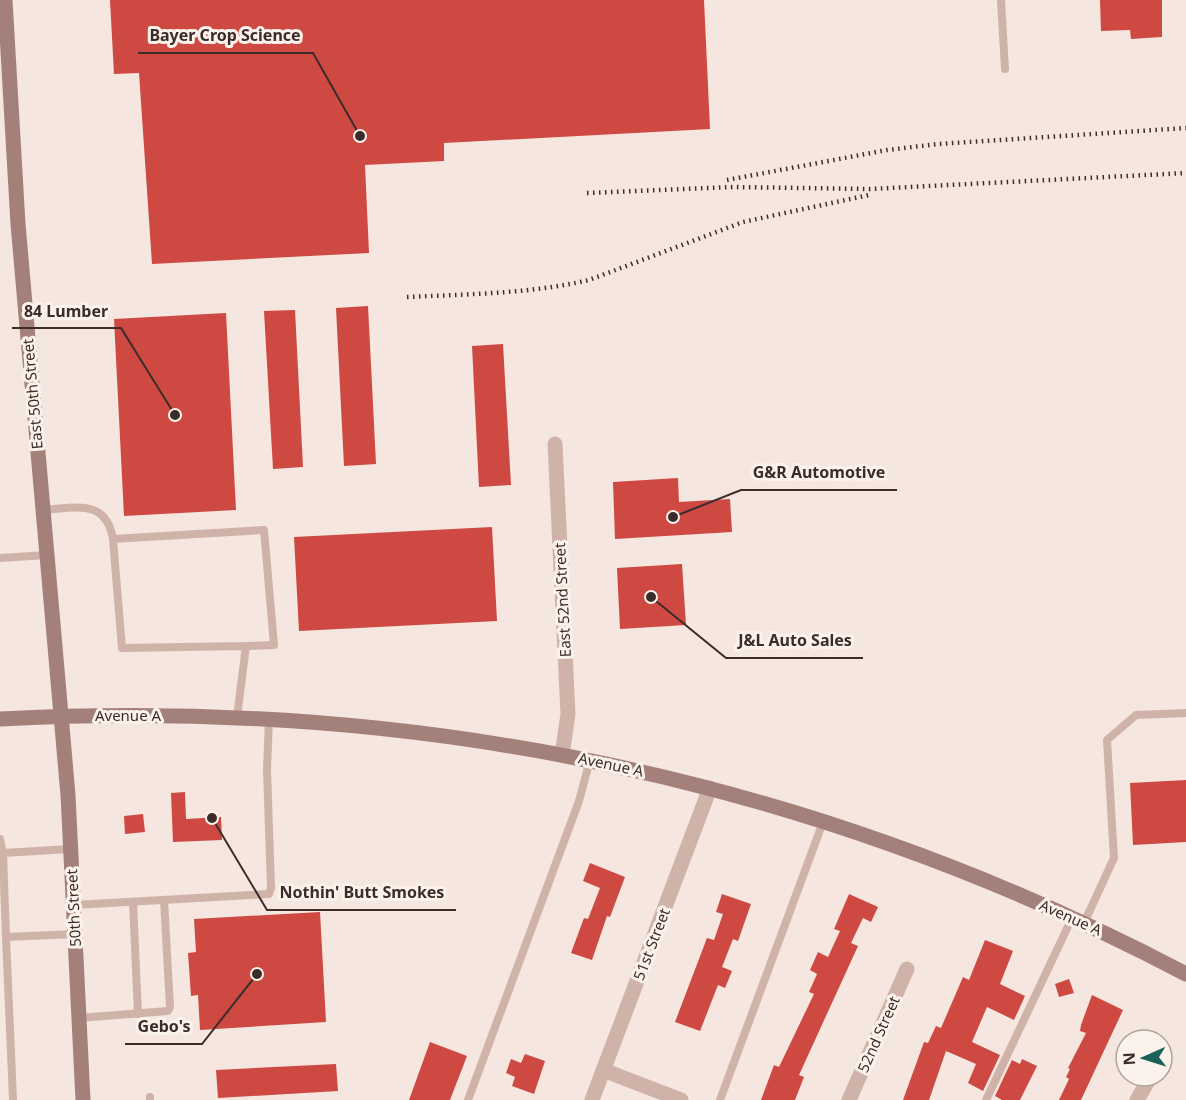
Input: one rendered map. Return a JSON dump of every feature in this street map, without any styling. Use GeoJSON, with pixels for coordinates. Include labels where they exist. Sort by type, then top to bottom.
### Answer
{"type":"FeatureCollection","features":[{"type":"Feature","properties":{"kind":"main road","name":"East 50th Street"},"geometry":{"type":"LineString","coordinates":[[5,0],[18,224],[61,716]]}},
{"type":"Feature","properties":{"kind":"main road","name":"Avenue A"},"geometry":{"type":"LineString","coordinates":[[0,719],[61,716],[268,719],[390,730],[590,759],[710,788],[824,821],[927,857],[1078,920],[1186,974]]}},
{"type":"Feature","properties":{"kind":"main road","name":"50th Street"},"geometry":{"type":"LineString","coordinates":[[61,716],[83,1100]]}},
{"type":"Feature","properties":{"kind":"street","name":"East 52nd Street"},"geometry":{"type":"LineString","coordinates":[[555,444],[568,714],[562,755]]}},
{"type":"Feature","properties":{"kind":"street","name":"51st Street"},"geometry":{"type":"LineString","coordinates":[[592,1100],[710,788]]}},
{"type":"Feature","properties":{"kind":"street","name":"52nd Street"},"geometry":{"type":"LineString","coordinates":[[849,1100],[907,969]]}},
{"type":"Feature","properties":{"kind":"street"},"geometry":{"type":"LineString","coordinates":[[603,1070],[681,1100]]}},
{"type":"Feature","properties":{"kind":"lane"},"geometry":{"type":"LineString","coordinates":[[1001,0],[1005,69]]}},
{"type":"Feature","properties":{"kind":"lane"},"geometry":{"type":"LineString","coordinates":[[43,510],[90,507],[107,519],[113,539],[122,648],[274,645],[264,530],[113,539]]}},
{"type":"Feature","properties":{"kind":"lane"},"geometry":{"type":"LineString","coordinates":[[0,558],[47,555]]}},
{"type":"Feature","properties":{"kind":"lane"},"geometry":{"type":"LineString","coordinates":[[237,717],[246,646]]}},
{"type":"Feature","properties":{"kind":"lane"},"geometry":{"type":"LineString","coordinates":[[986,1100],[1078,920],[1114,858],[1107,740],[1136,715],[1186,713]]}},
{"type":"Feature","properties":{"kind":"lane"},"geometry":{"type":"LineString","coordinates":[[73,906],[269,894],[271,888],[267,770],[268,719]]}},
{"type":"Feature","properties":{"kind":"lane"},"geometry":{"type":"LineString","coordinates":[[468,1100],[579,801],[590,759]]}},
{"type":"Feature","properties":{"kind":"lane"},"geometry":{"type":"LineString","coordinates":[[720,1100],[824,821]]}},
{"type":"Feature","properties":{"kind":"lane"},"geometry":{"type":"LineString","coordinates":[[0,838],[3,940],[13,1100]]}},
{"type":"Feature","properties":{"kind":"lane"},"geometry":{"type":"LineString","coordinates":[[2,853],[70,849]]}},
{"type":"Feature","properties":{"kind":"lane"},"geometry":{"type":"LineString","coordinates":[[79,1018],[165,1013],[170,1007],[164,900]]}},
{"type":"Feature","properties":{"kind":"lane"},"geometry":{"type":"LineString","coordinates":[[133,902],[138,1014]]}},
{"type":"Feature","properties":{"kind":"lane"},"geometry":{"type":"LineString","coordinates":[[3,940],[75,934]]}},
{"type":"Feature","properties":{"kind":"building"},"geometry":{"type":"Polygon","coordinates":[[[110,0],[704,0],[710,129],[444,143],[444,161],[365,165],[369,253],[152,264],[139,73],[114,74],[110,0]]]}},
{"type":"Feature","properties":{"kind":"building"},"geometry":{"type":"Polygon","coordinates":[[[1100,0],[1162,0],[1162,37],[1131,39],[1130,30],[1101,31],[1100,0]]]}},
{"type":"Feature","properties":{"kind":"building"},"geometry":{"type":"Polygon","coordinates":[[[368,306],[376,464],[344,466],[336,308],[368,306]]]}},
{"type":"Feature","properties":{"kind":"building"},"geometry":{"type":"Polygon","coordinates":[[[295,310],[303,467],[273,469],[264,311],[295,310]]]}},
{"type":"Feature","properties":{"kind":"building"},"geometry":{"type":"Polygon","coordinates":[[[226,313],[236,510],[124,516],[114,319],[226,313]]]}},
{"type":"Feature","properties":{"kind":"building"},"geometry":{"type":"Polygon","coordinates":[[[503,344],[511,485],[479,487],[472,346],[503,344]]]}},
{"type":"Feature","properties":{"kind":"building"},"geometry":{"type":"Polygon","coordinates":[[[678,478],[679,502],[730,499],[732,532],[615,539],[613,482],[678,478]]]}},
{"type":"Feature","properties":{"kind":"building"},"geometry":{"type":"Polygon","coordinates":[[[492,527],[497,621],[299,631],[294,537],[492,527]]]}},
{"type":"Feature","properties":{"kind":"building"},"geometry":{"type":"Polygon","coordinates":[[[682,564],[686,625],[620,629],[617,568],[682,564]]]}},
{"type":"Feature","properties":{"kind":"building"},"geometry":{"type":"Polygon","coordinates":[[[1186,780],[1186,842],[1133,845],[1130,783],[1186,780]]]}},
{"type":"Feature","properties":{"kind":"building"},"geometry":{"type":"Polygon","coordinates":[[[185,792],[186,819],[221,817],[222,840],[173,842],[171,793],[185,792]]]}},
{"type":"Feature","properties":{"kind":"building"},"geometry":{"type":"Polygon","coordinates":[[[143,814],[145,832],[125,834],[124,816],[143,814]]]}},
{"type":"Feature","properties":{"kind":"building"},"geometry":{"type":"Polygon","coordinates":[[[590,863],[625,877],[610,917],[607,916],[592,960],[571,953],[584,918],[588,919],[600,888],[583,881],[590,863]]]}},
{"type":"Feature","properties":{"kind":"building"},"geometry":{"type":"Polygon","coordinates":[[[722,894],[751,904],[738,941],[733,939],[722,967],[732,971],[725,988],[718,985],[700,1031],[675,1022],[707,938],[714,940],[723,914],[716,912],[722,894]]]}},
{"type":"Feature","properties":{"kind":"building"},"geometry":{"type":"Polygon","coordinates":[[[849,894],[878,907],[871,922],[863,918],[851,943],[858,946],[799,1075],[804,1077],[795,1100],[761,1100],[774,1065],[779,1067],[814,994],[809,992],[817,974],[810,970],[818,952],[828,957],[840,931],[834,929],[849,894]]]}},
{"type":"Feature","properties":{"kind":"building"},"geometry":{"type":"Polygon","coordinates":[[[320,912],[326,1022],[200,1030],[198,995],[191,996],[188,953],[196,952],[194,919],[320,912]]]}},
{"type":"Feature","properties":{"kind":"building"},"geometry":{"type":"Polygon","coordinates":[[[985,940],[1013,951],[1000,984],[1025,996],[1014,1020],[987,1007],[972,1042],[1000,1055],[983,1091],[968,1083],[976,1064],[946,1051],[929,1100],[903,1100],[924,1042],[928,1043],[936,1026],[941,1028],[963,977],[969,980],[985,940]]]}},
{"type":"Feature","properties":{"kind":"building"},"geometry":{"type":"Polygon","coordinates":[[[1069,979],[1074,993],[1059,997],[1055,984],[1069,979]]]}},
{"type":"Feature","properties":{"kind":"building"},"geometry":{"type":"Polygon","coordinates":[[[1092,995],[1123,1010],[1081,1100],[1059,1100],[1069,1079],[1066,1077],[1070,1069],[1068,1068],[1086,1033],[1080,1031],[1092,995]]]}},
{"type":"Feature","properties":{"kind":"building"},"geometry":{"type":"Polygon","coordinates":[[[430,1042],[467,1056],[450,1100],[409,1100],[430,1042]]]}},
{"type":"Feature","properties":{"kind":"building"},"geometry":{"type":"Polygon","coordinates":[[[525,1054],[545,1061],[534,1094],[512,1086],[515,1077],[506,1073],[511,1059],[521,1063],[525,1054]]]}},
{"type":"Feature","properties":{"kind":"building"},"geometry":{"type":"Polygon","coordinates":[[[1022,1059],[1037,1066],[1020,1100],[1002,1100],[995,1096],[1012,1060],[1020,1064],[1022,1059]]]}},
{"type":"Feature","properties":{"kind":"building"},"geometry":{"type":"Polygon","coordinates":[[[336,1064],[338,1091],[218,1098],[216,1070],[336,1064]]]}},
{"type":"Feature","properties":{"kind":"railway"},"geometry":{"type":"LineString","coordinates":[[727,180],[887,150],[938,144],[1186,128]]}},
{"type":"Feature","properties":{"kind":"railway"},"geometry":{"type":"LineString","coordinates":[[587,193],[734,187],[870,189],[1186,173]]}},
{"type":"Feature","properties":{"kind":"railway"},"geometry":{"type":"LineString","coordinates":[[407,297],[521,291],[589,280],[743,222],[869,195]]}},
{"type":"Feature","properties":{"kind":"place","name":"Bayer Crop Science"},"geometry":{"type":"Point","coordinates":[360,136]}},
{"type":"Feature","properties":{"kind":"place","name":"84 Lumber"},"geometry":{"type":"Point","coordinates":[175,415]}},
{"type":"Feature","properties":{"kind":"place","name":"G&R Automotive"},"geometry":{"type":"Point","coordinates":[673,517]}},
{"type":"Feature","properties":{"kind":"place","name":"J&L Auto Sales"},"geometry":{"type":"Point","coordinates":[651,597]}},
{"type":"Feature","properties":{"kind":"place","name":"Nothin' Butt Smokes"},"geometry":{"type":"Point","coordinates":[212,818]}},
{"type":"Feature","properties":{"kind":"place","name":"Gebo's"},"geometry":{"type":"Point","coordinates":[257,974]}}]}
